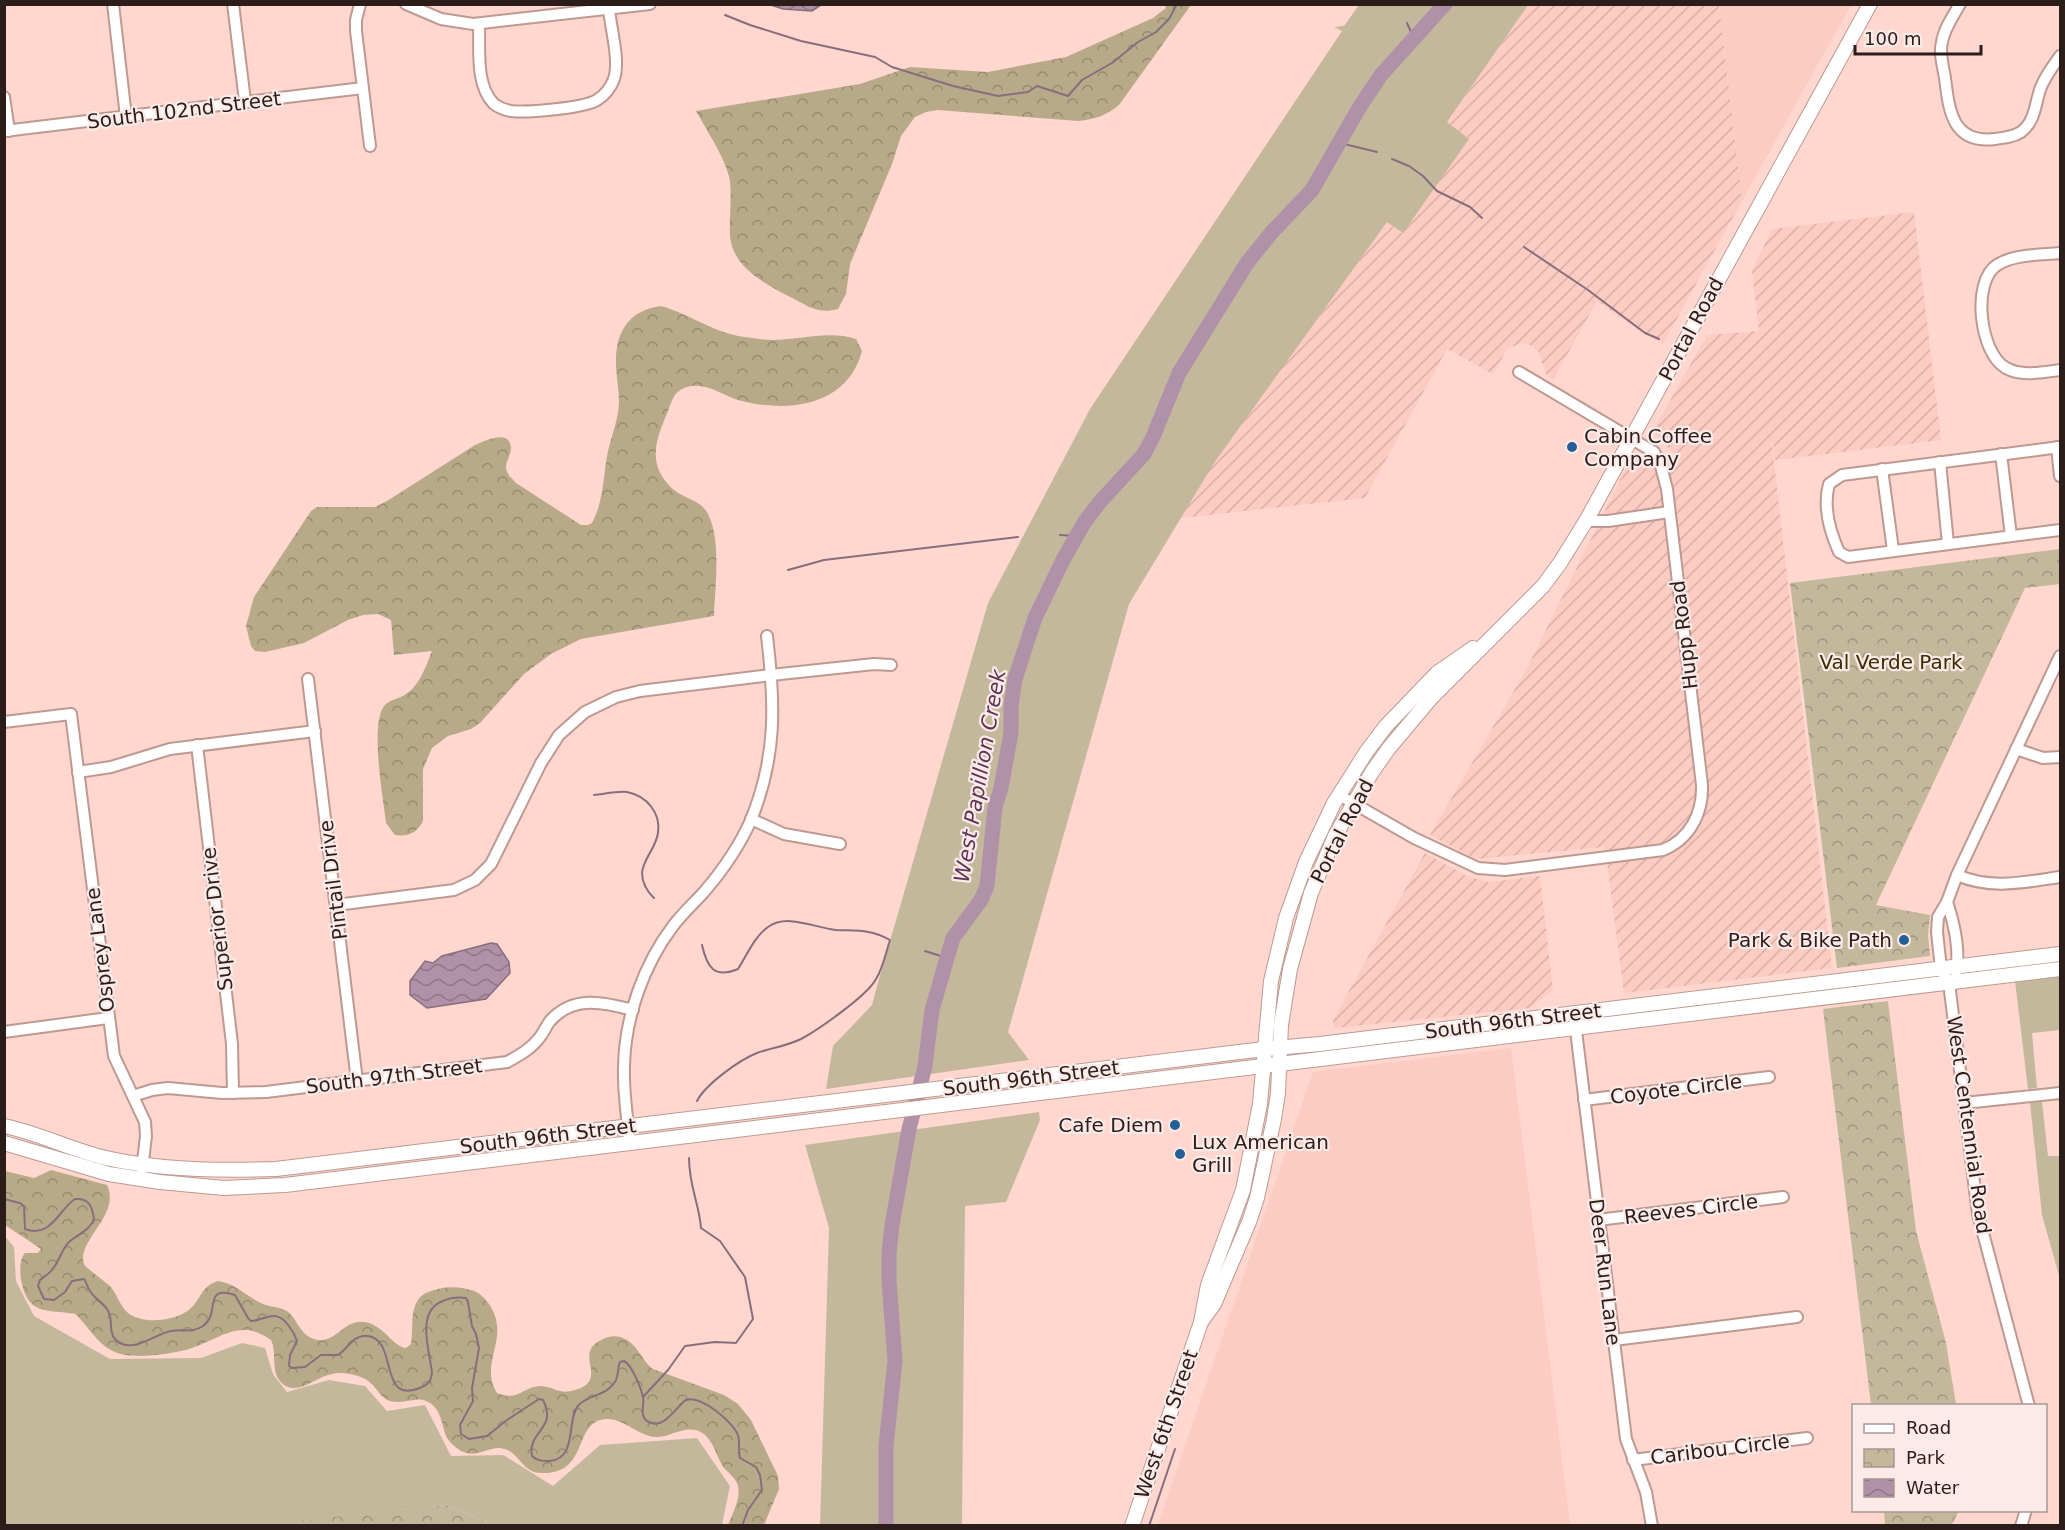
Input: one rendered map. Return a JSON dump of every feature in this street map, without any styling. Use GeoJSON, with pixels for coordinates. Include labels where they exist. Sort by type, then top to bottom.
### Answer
{"type":"FeatureCollection","features":[{"type":"Feature","properties":{"kind":"main road","name":"Portal Road"},"geometry":{"type":"LineString","coordinates":[[1280,1065],[1284,1002],[1298,935],[1319,870],[1353,803],[1371,772],[1431,698],[1543,586],[1560,563],[1586,521],[1870,4]]}},
{"type":"Feature","properties":{"kind":"main road","name":"Portal Road"},"geometry":{"type":"LineString","coordinates":[[1264,1049],[1271,981],[1286,918],[1305,862],[1339,795],[1373,743],[1409,701],[1457,657],[1490,638]]}},
{"type":"Feature","properties":{"kind":"main road","name":"South 96th Street"},"geometry":{"type":"LineString","coordinates":[[4,1126],[106,1158],[228,1171],[276,1169],[2061,954]]}},
{"type":"Feature","properties":{"kind":"main road","name":"South 96th Street"},"geometry":{"type":"LineString","coordinates":[[4,1143],[109,1174],[140,1179],[224,1188],[285,1185],[2061,969]]}},
{"type":"Feature","properties":{"kind":"main road","name":"West 6th Street"},"geometry":{"type":"LineString","coordinates":[[1132,1526],[1200,1322],[1208,1285],[1235,1213],[1248,1168],[1260,1104],[1264,1049]]}},
{"type":"Feature","properties":{"kind":"main road","name":"West 6th Street"},"geometry":{"type":"LineString","coordinates":[[1200,1322],[1214,1304],[1257,1198],[1273,1128],[1280,1065]]}},
{"type":"Feature","properties":{"kind":"street"},"geometry":{"type":"LineString","coordinates":[[113,4],[126,117]]}},
{"type":"Feature","properties":{"kind":"street"},"geometry":{"type":"LineString","coordinates":[[233,4],[245,101]]}},
{"type":"Feature","properties":{"kind":"street"},"geometry":{"type":"LineString","coordinates":[[360,4],[356,26],[370,146]]}},
{"type":"Feature","properties":{"kind":"street"},"geometry":{"type":"LineString","coordinates":[[406,4],[433,17],[453,22],[479,24],[650,4]]}},
{"type":"Feature","properties":{"kind":"street"},"geometry":{"type":"LineString","coordinates":[[1960,4],[1944,33],[1941,54],[1950,113],[1958,127],[1973,137],[1988,140],[2002,138],[2023,130],[2032,119],[2046,77],[2061,56]]}},
{"type":"Feature","properties":{"kind":"street"},"geometry":{"type":"LineString","coordinates":[[479,24],[482,84],[486,94],[496,105],[508,111],[524,112],[590,103],[596,101],[609,89],[615,77],[616,62],[609,10]]}},
{"type":"Feature","properties":{"kind":"street","name":"South 102nd Street"},"geometry":{"type":"LineString","coordinates":[[7,131],[363,88]]}},
{"type":"Feature","properties":{"kind":"street"},"geometry":{"type":"LineString","coordinates":[[4,97],[7,131]]}},
{"type":"Feature","properties":{"kind":"street"},"geometry":{"type":"LineString","coordinates":[[2061,252],[2012,259],[1994,267],[1982,288],[1988,347],[1994,358],[2001,365],[2021,373],[2061,370]]}},
{"type":"Feature","properties":{"kind":"street","name":"Hupp Road"},"geometry":{"type":"LineString","coordinates":[[1353,803],[1414,838],[1478,868],[1505,870],[1663,850],[1673,846],[1693,826],[1700,808],[1702,785],[1669,512],[1661,466],[1654,452],[1632,437],[1519,372]]}},
{"type":"Feature","properties":{"kind":"street"},"geometry":{"type":"LineString","coordinates":[[2061,476],[2059,447],[1882,469],[1842,475],[1830,484],[1828,510],[1831,534],[1839,552],[1848,556],[2061,530]]}},
{"type":"Feature","properties":{"kind":"street"},"geometry":{"type":"LineString","coordinates":[[2001,454],[2011,536]]}},
{"type":"Feature","properties":{"kind":"street"},"geometry":{"type":"LineString","coordinates":[[1940,462],[1948,544]]}},
{"type":"Feature","properties":{"kind":"street"},"geometry":{"type":"LineString","coordinates":[[1882,469],[1893,550]]}},
{"type":"Feature","properties":{"kind":"street"},"geometry":{"type":"LineString","coordinates":[[1586,521],[1608,521],[1669,512]]}},
{"type":"Feature","properties":{"kind":"street"},"geometry":{"type":"LineString","coordinates":[[630,1143],[624,1064],[633,1010],[658,948],[674,924],[714,879],[733,852],[751,819],[765,778],[772,734],[773,700],[767,636]]}},
{"type":"Feature","properties":{"kind":"street","name":"West Centennial Road"},"geometry":{"type":"LineString","coordinates":[[2029,1404],[1978,1214],[1949,983],[1941,969],[1936,932],[1938,916],[1947,902],[1957,875],[2061,656]]}},
{"type":"Feature","properties":{"kind":"street"},"geometry":{"type":"LineString","coordinates":[[336,905],[454,890],[475,880],[490,864],[551,747],[571,723],[600,703],[640,691],[874,664],[891,665]]}},
{"type":"Feature","properties":{"kind":"street","name":"Pintail Drive"},"geometry":{"type":"LineString","coordinates":[[308,679],[357,1080]]}},
{"type":"Feature","properties":{"kind":"street","name":"Osprey Lane"},"geometry":{"type":"LineString","coordinates":[[4,722],[71,714],[114,1056],[145,1122],[146,1136],[140,1179]]}},
{"type":"Feature","properties":{"kind":"street"},"geometry":{"type":"LineString","coordinates":[[78,772],[111,767],[165,750],[315,731]]}},
{"type":"Feature","properties":{"kind":"street","name":"Superior Drive"},"geometry":{"type":"LineString","coordinates":[[197,745],[232,1044],[233,1093]]}},
{"type":"Feature","properties":{"kind":"street"},"geometry":{"type":"LineString","coordinates":[[2016,749],[2038,757],[2061,757]]}},
{"type":"Feature","properties":{"kind":"street"},"geometry":{"type":"LineString","coordinates":[[1339,795],[1353,803]]}},
{"type":"Feature","properties":{"kind":"street"},"geometry":{"type":"LineString","coordinates":[[751,819],[784,834],[840,844]]}},
{"type":"Feature","properties":{"kind":"street"},"geometry":{"type":"LineString","coordinates":[[1957,875],[1997,885],[2061,877]]}},
{"type":"Feature","properties":{"kind":"street"},"geometry":{"type":"LineString","coordinates":[[1947,902],[1952,919],[1957,967],[1955,977],[1949,983]]}},
{"type":"Feature","properties":{"kind":"street","name":"South 97th Street"},"geometry":{"type":"LineString","coordinates":[[133,1096],[153,1090],[168,1089],[233,1093],[283,1090],[507,1062],[525,1053],[540,1037],[549,1022],[562,1010],[593,1001],[633,1010]]}},
{"type":"Feature","properties":{"kind":"street","name":"Deer Run Lane"},"geometry":{"type":"LineString","coordinates":[[1574,1014],[1626,1439],[1646,1492],[1652,1526]]}},
{"type":"Feature","properties":{"kind":"street"},"geometry":{"type":"LineString","coordinates":[[4,1032],[108,1018]]}},
{"type":"Feature","properties":{"kind":"street","name":"Coyote Circle"},"geometry":{"type":"LineString","coordinates":[[1584,1100],[1769,1077]]}},
{"type":"Feature","properties":{"kind":"street"},"geometry":{"type":"LineString","coordinates":[[1964,1103],[2061,1093]]}},
{"type":"Feature","properties":{"kind":"street","name":"Reeves Circle"},"geometry":{"type":"LineString","coordinates":[[1598,1220],[1784,1197]]}},
{"type":"Feature","properties":{"kind":"street"},"geometry":{"type":"LineString","coordinates":[[1614,1340],[1797,1317]]}},
{"type":"Feature","properties":{"kind":"street","name":"Caribou Circle"},"geometry":{"type":"LineString","coordinates":[[1633,1460],[1807,1438]]}},
{"type":"Feature","properties":{"kind":"shaded area"},"geometry":{"type":"Polygon","coordinates":[[[1528,5],[1719,5],[1742,201],[1663,344],[1597,301],[1553,380],[1546,374],[1538,351],[1530,345],[1521,343],[1507,349],[1493,374],[1447,349],[1365,498],[1181,518],[1213,463],[1387,222],[1402,233],[1469,139],[1447,122],[1528,5]]]}},
{"type":"Feature","properties":{"kind":"shaded area"},"geometry":{"type":"Polygon","coordinates":[[[1719,5],[1851,5],[1742,201],[1719,5]]]}},
{"type":"Feature","properties":{"kind":"shaded area"},"geometry":{"type":"Polygon","coordinates":[[[1914,212],[1941,440],[1775,460],[1773,444],[1769,444],[1772,445],[1832,968],[1624,993],[1605,847],[1476,859],[1430,835],[1525,672],[1628,464],[1677,457],[1653,431],[1707,335],[1759,331],[1752,271],[1772,229],[1914,212]]]}},
{"type":"Feature","properties":{"kind":"shaded area"},"geometry":{"type":"Polygon","coordinates":[[[1425,853],[1469,877],[1489,882],[1540,876],[1553,990],[1530,1008],[1334,1028],[1333,1020],[1425,853]]]}},
{"type":"Feature","properties":{"kind":"shaded area"},"geometry":{"type":"Polygon","coordinates":[[[1511,1048],[1570,1525],[1158,1525],[1313,1072],[1511,1048]]]}},
{"type":"Feature","properties":{"kind":"green space"},"geometry":{"type":"Polygon","coordinates":[[[1165,5],[1191,5],[1119,105],[1105,114],[1078,121],[938,110],[915,117],[901,136],[892,164],[850,264],[846,294],[838,309],[823,311],[809,307],[760,280],[740,261],[733,249],[730,236],[731,188],[728,172],[716,145],[696,111],[860,84],[910,67],[988,72],[1066,57],[1153,18],[1166,8],[1165,5]]]}},
{"type":"Feature","properties":{"kind":"green space"},"geometry":{"type":"Polygon","coordinates":[[[1359,5],[1528,5],[1447,122],[1469,139],[1403,233],[1387,222],[1214,463],[1129,604],[1008,1032],[1029,1060],[826,1089],[833,1046],[872,1005],[988,603],[1090,409],[1342,31],[1334,27],[1344,26],[1359,5]]]}},
{"type":"Feature","properties":{"kind":"green space"},"geometry":{"type":"Polygon","coordinates":[[[661,306],[733,335],[772,340],[825,335],[846,336],[856,339],[862,351],[854,370],[843,385],[829,395],[812,402],[775,406],[756,404],[699,386],[686,388],[677,393],[671,402],[656,446],[657,464],[660,473],[674,490],[698,503],[709,516],[716,551],[714,616],[581,639],[551,654],[524,674],[480,723],[471,729],[448,736],[432,748],[423,769],[423,821],[412,833],[395,835],[386,823],[378,757],[378,725],[385,705],[406,694],[415,686],[432,651],[394,655],[391,620],[378,614],[363,615],[348,620],[304,643],[265,652],[255,651],[251,646],[246,626],[254,597],[311,511],[317,507],[375,507],[475,445],[496,438],[502,437],[510,442],[511,451],[506,469],[516,483],[581,525],[592,523],[601,497],[608,451],[618,414],[616,352],[618,342],[626,324],[632,318],[640,312],[661,306]]]}},
{"type":"Feature","properties":{"kind":"green space","name":"Val Verde Park"},"geometry":{"type":"Polygon","coordinates":[[[2060,549],[2060,584],[2025,588],[1876,905],[1930,915],[1928,935],[1930,956],[1837,968],[1790,583],[2060,549]]]}},
{"type":"Feature","properties":{"kind":"green space"},"geometry":{"type":"Polygon","coordinates":[[[2060,976],[2060,1030],[2032,1033],[2037,1088],[2028,1089],[2015,981],[2060,976]]]}},
{"type":"Feature","properties":{"kind":"green space"},"geometry":{"type":"Polygon","coordinates":[[[1888,1001],[1916,1231],[1946,1343],[1956,1404],[1871,1404],[1823,1009],[1888,1001]]]}},
{"type":"Feature","properties":{"kind":"green space"},"geometry":{"type":"Polygon","coordinates":[[[2042,1102],[2048,1156],[2060,1156],[2060,1279],[2042,1215],[2030,1103],[2042,1102]]]}},
{"type":"Feature","properties":{"kind":"green space"},"geometry":{"type":"Polygon","coordinates":[[[1039,1112],[1040,1120],[1006,1202],[965,1206],[962,1525],[820,1525],[829,1228],[805,1145],[1039,1112]]]}},
{"type":"Feature","properties":{"kind":"green space"},"geometry":{"type":"Polygon","coordinates":[[[51,1170],[107,1185],[110,1196],[108,1207],[85,1248],[83,1257],[85,1266],[110,1286],[123,1307],[134,1317],[159,1320],[184,1313],[194,1305],[208,1286],[218,1281],[231,1285],[263,1304],[285,1310],[305,1334],[314,1339],[328,1339],[350,1324],[364,1322],[377,1327],[396,1343],[406,1348],[411,1344],[414,1309],[420,1297],[441,1288],[467,1289],[482,1296],[495,1316],[497,1339],[492,1360],[492,1382],[497,1393],[510,1396],[540,1386],[567,1392],[583,1387],[591,1378],[589,1355],[595,1344],[611,1337],[625,1339],[653,1369],[724,1395],[738,1404],[751,1420],[778,1476],[779,1489],[764,1525],[728,1525],[737,1501],[738,1486],[722,1465],[709,1440],[696,1430],[691,1429],[656,1437],[642,1433],[622,1422],[600,1420],[586,1432],[573,1459],[566,1467],[556,1472],[541,1473],[530,1470],[505,1449],[498,1448],[473,1454],[458,1449],[447,1437],[439,1415],[432,1405],[422,1400],[395,1402],[387,1400],[371,1383],[358,1376],[336,1373],[298,1388],[285,1386],[277,1375],[271,1340],[260,1333],[249,1330],[230,1332],[189,1349],[172,1353],[131,1356],[115,1352],[98,1340],[75,1314],[40,1309],[28,1300],[24,1292],[20,1273],[22,1259],[25,1253],[38,1253],[41,1249],[5,1225],[5,1171],[34,1178],[51,1170]]]}},
{"type":"Feature","properties":{"kind":"green space"},"geometry":{"type":"Polygon","coordinates":[[[4,1235],[14,1247],[16,1281],[34,1316],[110,1359],[201,1358],[242,1343],[265,1348],[273,1374],[287,1392],[329,1380],[365,1386],[387,1411],[425,1405],[451,1456],[503,1455],[553,1486],[600,1445],[697,1438],[730,1486],[722,1525],[495,1525],[446,1505],[259,1526],[5,1525],[4,1235]]]}},
{"type":"Feature","properties":{"kind":"green space"},"geometry":{"type":"Polygon","coordinates":[[[446,1505],[495,1525],[259,1525],[446,1505]]]}},
{"type":"Feature","properties":{"kind":"green space"},"geometry":{"type":"Polygon","coordinates":[[[1884,1512],[1958,1512],[1951,1526],[1885,1525],[1884,1512]]]}},
{"type":"Feature","properties":{"kind":"water"},"geometry":{"type":"Polygon","coordinates":[[[771,5],[821,5],[812,11],[783,9],[771,5]]]}},
{"type":"Feature","properties":{"kind":"water"},"geometry":{"type":"Polygon","coordinates":[[[491,943],[497,944],[509,962],[510,973],[486,999],[427,1008],[410,995],[410,981],[425,961],[433,963],[442,956],[491,943]]]}},
{"type":"Feature","properties":{"kind":"waterway"},"geometry":{"type":"LineString","coordinates":[[725,15],[801,41],[875,57],[892,67],[953,86],[998,96],[1028,92],[1037,86],[1068,96],[1082,80],[1112,63],[1138,42],[1156,32],[1169,19],[1177,4]]}},
{"type":"Feature","properties":{"kind":"waterway","name":"West Papillion Creek"},"geometry":{"type":"LineString","coordinates":[[886,1526],[886,1446],[895,1361],[889,1281],[892,1225],[909,1129],[925,1066],[932,1010],[953,938],[981,900],[987,886],[995,807],[1001,788],[1011,733],[1011,706],[1015,679],[1035,618],[1084,523],[1099,503],[1144,454],[1179,373],[1247,263],[1272,232],[1312,190],[1359,108],[1381,75],[1445,4]]}},
{"type":"Feature","properties":{"kind":"waterway"},"geometry":{"type":"LineString","coordinates":[[1407,23],[1414,39]]}},
{"type":"Feature","properties":{"kind":"waterway"},"geometry":{"type":"LineString","coordinates":[[1340,143],[1377,152]]}},
{"type":"Feature","properties":{"kind":"waterway"},"geometry":{"type":"LineString","coordinates":[[1392,159],[1409,166],[1423,176],[1437,191],[1470,207],[1482,218]]}},
{"type":"Feature","properties":{"kind":"waterway"},"geometry":{"type":"LineString","coordinates":[[1524,247],[1588,290],[1645,333],[1659,339]]}},
{"type":"Feature","properties":{"kind":"waterway"},"geometry":{"type":"LineString","coordinates":[[1060,535],[1076,536]]}},
{"type":"Feature","properties":{"kind":"waterway"},"geometry":{"type":"LineString","coordinates":[[788,570],[824,560],[1018,537]]}},
{"type":"Feature","properties":{"kind":"waterway"},"geometry":{"type":"LineString","coordinates":[[594,795],[627,792],[641,797],[655,812],[658,833],[642,873],[645,887],[654,898]]}},
{"type":"Feature","properties":{"kind":"waterway"},"geometry":{"type":"LineString","coordinates":[[697,1101],[715,1081],[741,1061],[757,1053],[801,1039],[853,1003],[876,979],[890,940],[870,932],[828,929],[801,922],[784,921],[763,931],[738,969],[723,973],[717,972],[709,965],[702,945]]}},
{"type":"Feature","properties":{"kind":"waterway"},"geometry":{"type":"LineString","coordinates":[[925,951],[947,958]]}},
{"type":"Feature","properties":{"kind":"waterway"},"geometry":{"type":"LineString","coordinates":[[643,1397],[668,1370],[685,1346],[715,1342],[736,1343],[753,1319],[745,1277],[720,1241],[701,1228],[689,1158]]}},
{"type":"Feature","properties":{"kind":"waterway"},"geometry":{"type":"LineString","coordinates":[[4,1199],[24,1206],[25,1229],[34,1231],[48,1227],[75,1199],[87,1201],[92,1210],[94,1219],[92,1223],[69,1242],[54,1268],[40,1280],[38,1286],[44,1299],[54,1300],[65,1292],[72,1281],[84,1279],[92,1294],[109,1312],[113,1337],[121,1344],[135,1345],[171,1331],[199,1328],[208,1321],[215,1297],[225,1293],[235,1295],[251,1321],[275,1316],[286,1322],[297,1341],[290,1355],[289,1366],[292,1368],[305,1367],[321,1355],[338,1355],[358,1337],[368,1336],[377,1340],[383,1348],[393,1381],[399,1388],[408,1391],[424,1386],[431,1378],[426,1333],[429,1314],[434,1306],[443,1301],[466,1298],[479,1348],[472,1388],[473,1401],[460,1425],[461,1434],[469,1439],[487,1436],[539,1399],[543,1400],[547,1417],[532,1448],[532,1456],[536,1459],[550,1461],[559,1458],[564,1453],[570,1438],[574,1412],[586,1399],[612,1386],[617,1378],[620,1362],[624,1361],[630,1367],[638,1383],[643,1397],[643,1414],[649,1422],[660,1423],[671,1416],[683,1402],[692,1400],[708,1405],[730,1423],[739,1438],[740,1458],[756,1467],[760,1475],[762,1490],[748,1510],[742,1526]]}},
{"type":"Feature","properties":{"kind":"waterway"},"geometry":{"type":"LineString","coordinates":[[1149,1526],[1175,1449]]}},
{"type":"Feature","properties":{"kind":"place","name":"Cabin Coffee Company"},"geometry":{"type":"Point","coordinates":[1572,447]}},
{"type":"Feature","properties":{"kind":"place","name":"Park & Bike Path"},"geometry":{"type":"Point","coordinates":[1904,940]}},
{"type":"Feature","properties":{"kind":"place","name":"Cafe Diem"},"geometry":{"type":"Point","coordinates":[1175,1125]}},
{"type":"Feature","properties":{"kind":"place","name":"Lux American Grill"},"geometry":{"type":"Point","coordinates":[1180,1154]}}]}
